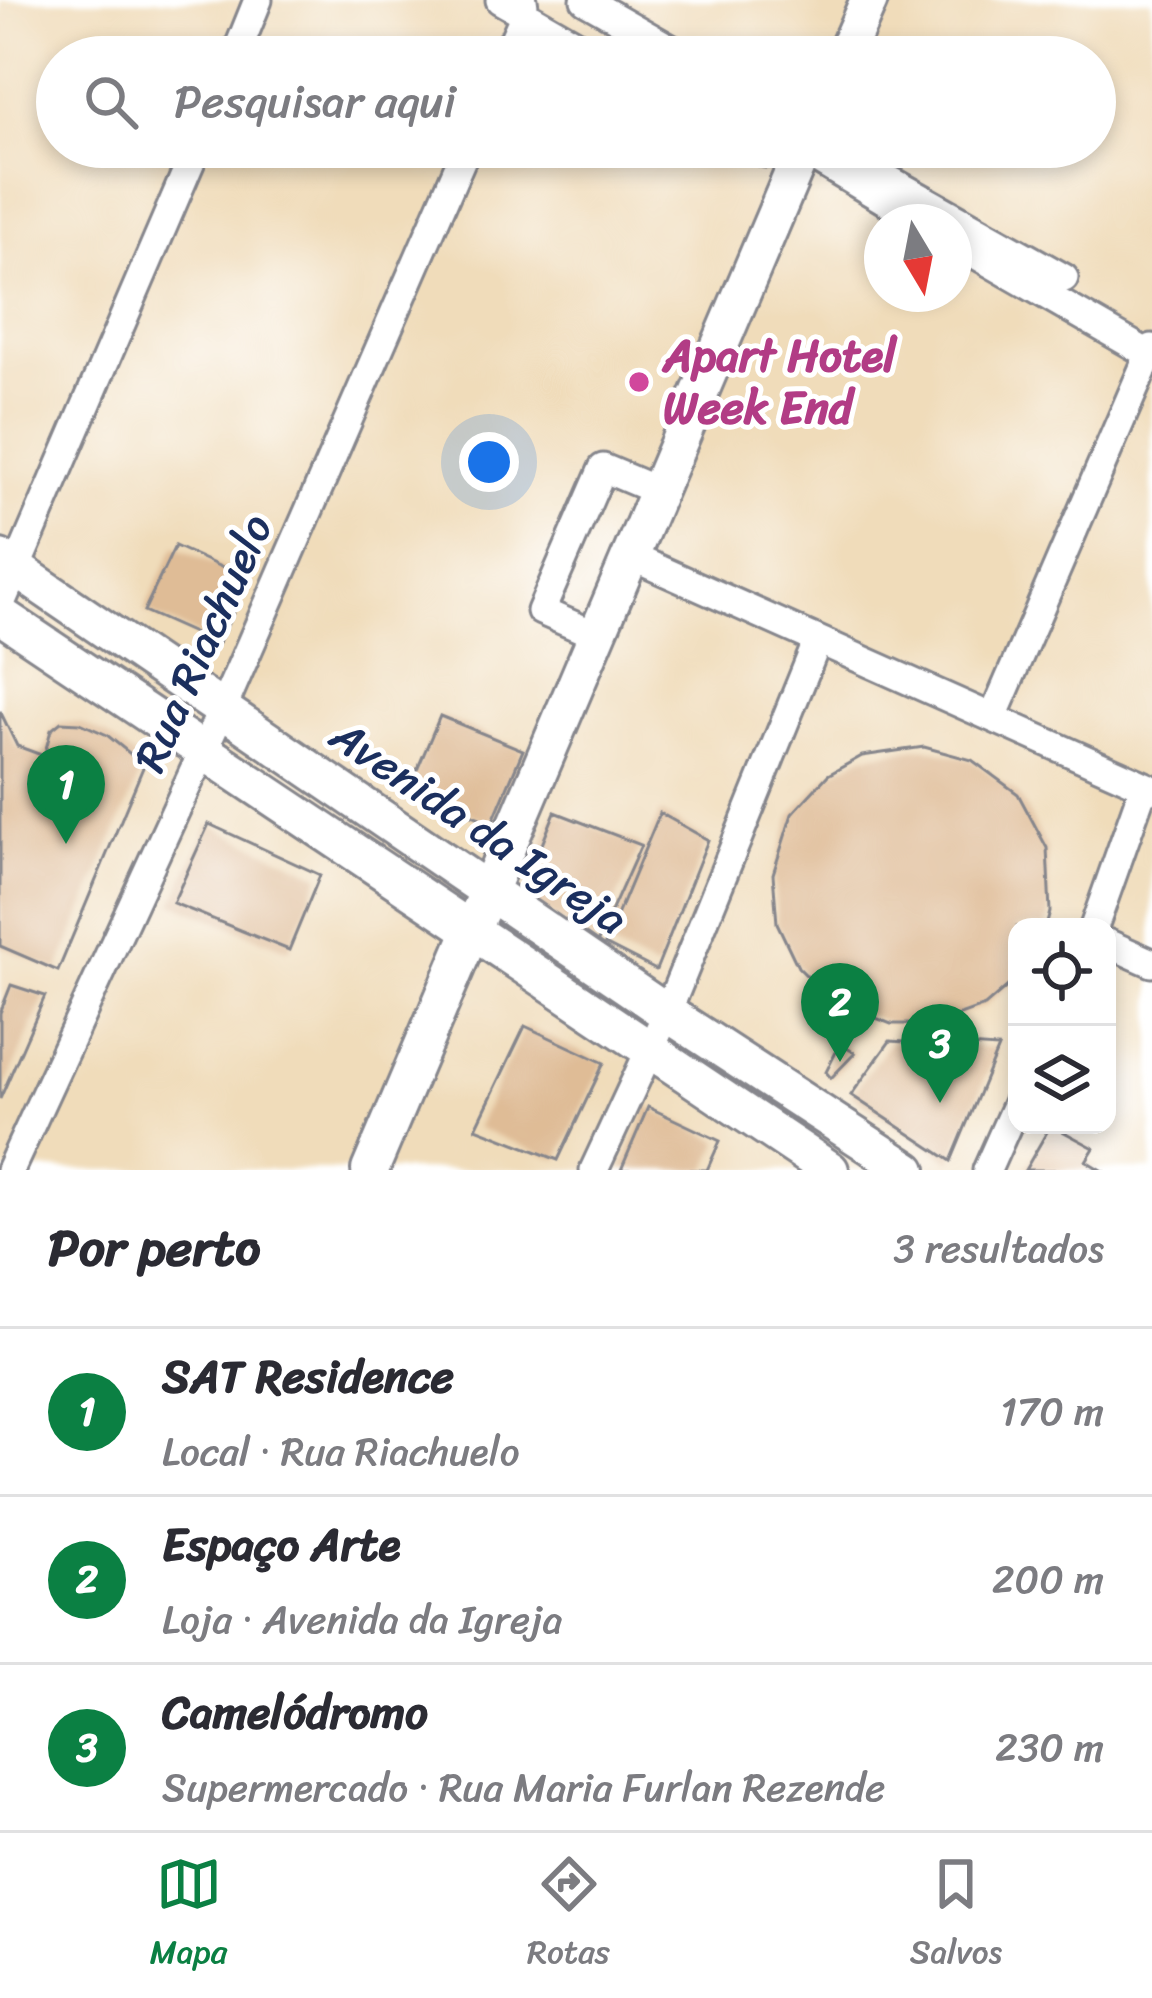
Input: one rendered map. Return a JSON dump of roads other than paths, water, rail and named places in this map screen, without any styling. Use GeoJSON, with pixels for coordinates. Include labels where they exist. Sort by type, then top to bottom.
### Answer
{"type":"FeatureCollection","features":[{"type":"Feature","properties":{"kind":"main road"},"geometry":{"type":"LineString","coordinates":[[853,36],[869,0]]}},
{"type":"Feature","properties":{"kind":"main road"},"geometry":{"type":"LineString","coordinates":[[370,1170],[801,168]]}},
{"type":"Feature","properties":{"kind":"main road","name":"Avenida da Igreja"},"geometry":{"type":"LineString","coordinates":[[9,564],[668,1013],[908,1170]]}},
{"type":"Feature","properties":{"kind":"main road","name":"Avenida da Igreja"},"geometry":{"type":"LineString","coordinates":[[0,610],[200,753],[476,932],[820,1167]]}},
{"type":"Feature","properties":{"kind":"street"},"geometry":{"type":"LineString","coordinates":[[243,36],[258,0]]}},
{"type":"Feature","properties":{"kind":"street"},"geometry":{"type":"LineString","coordinates":[[585,0],[648,36]]}},
{"type":"Feature","properties":{"kind":"street"},"geometry":{"type":"LineString","coordinates":[[510,36],[516,5],[565,36]]}},
{"type":"Feature","properties":{"kind":"street"},"geometry":{"type":"LineString","coordinates":[[0,610],[9,564],[188,168]]}},
{"type":"Feature","properties":{"kind":"street","name":"Rua Riachuelo"},"geometry":{"type":"LineString","coordinates":[[10,1170],[222,710],[458,168]]}},
{"type":"Feature","properties":{"kind":"street"},"geometry":{"type":"LineString","coordinates":[[840,168],[894,204]]}},
{"type":"Feature","properties":{"kind":"street"},"geometry":{"type":"LineString","coordinates":[[849,168],[1064,278]]}},
{"type":"Feature","properties":{"kind":"street"},"geometry":{"type":"LineString","coordinates":[[972,252],[1151,353],[993,718]]}},
{"type":"Feature","properties":{"kind":"street"},"geometry":{"type":"LineString","coordinates":[[598,636],[541,611],[603,468],[660,492]]}},
{"type":"Feature","properties":{"kind":"street"},"geometry":{"type":"LineString","coordinates":[[632,557],[1148,788],[1097,918]]}},
{"type":"Feature","properties":{"kind":"street"},"geometry":{"type":"LineString","coordinates":[[594,1170],[668,1013],[818,640]]}},
{"type":"Feature","properties":{"kind":"street"},"geometry":{"type":"LineString","coordinates":[[1116,947],[1152,963]]}},
{"type":"Feature","properties":{"kind":"street"},"geometry":{"type":"LineString","coordinates":[[820,1167],[835,1143],[834,1123]]}},
{"type":"Feature","properties":{"kind":"street"},"geometry":{"type":"LineString","coordinates":[[987,1170],[1008,1123]]}},
{"type":"Feature","properties":{"kind":"place","name":"Apart Hotel Week End"},"geometry":{"type":"Point","coordinates":[639,382]}},
{"type":"Feature","properties":{"kind":"place","name":"SAT Residence"},"geometry":{"type":"Point","coordinates":[66,844]}},
{"type":"Feature","properties":{"kind":"place","name":"Espaço Arte"},"geometry":{"type":"Point","coordinates":[840,1062]}},
{"type":"Feature","properties":{"kind":"place","name":"Camelódromo"},"geometry":{"type":"Point","coordinates":[940,1103]}}]}
